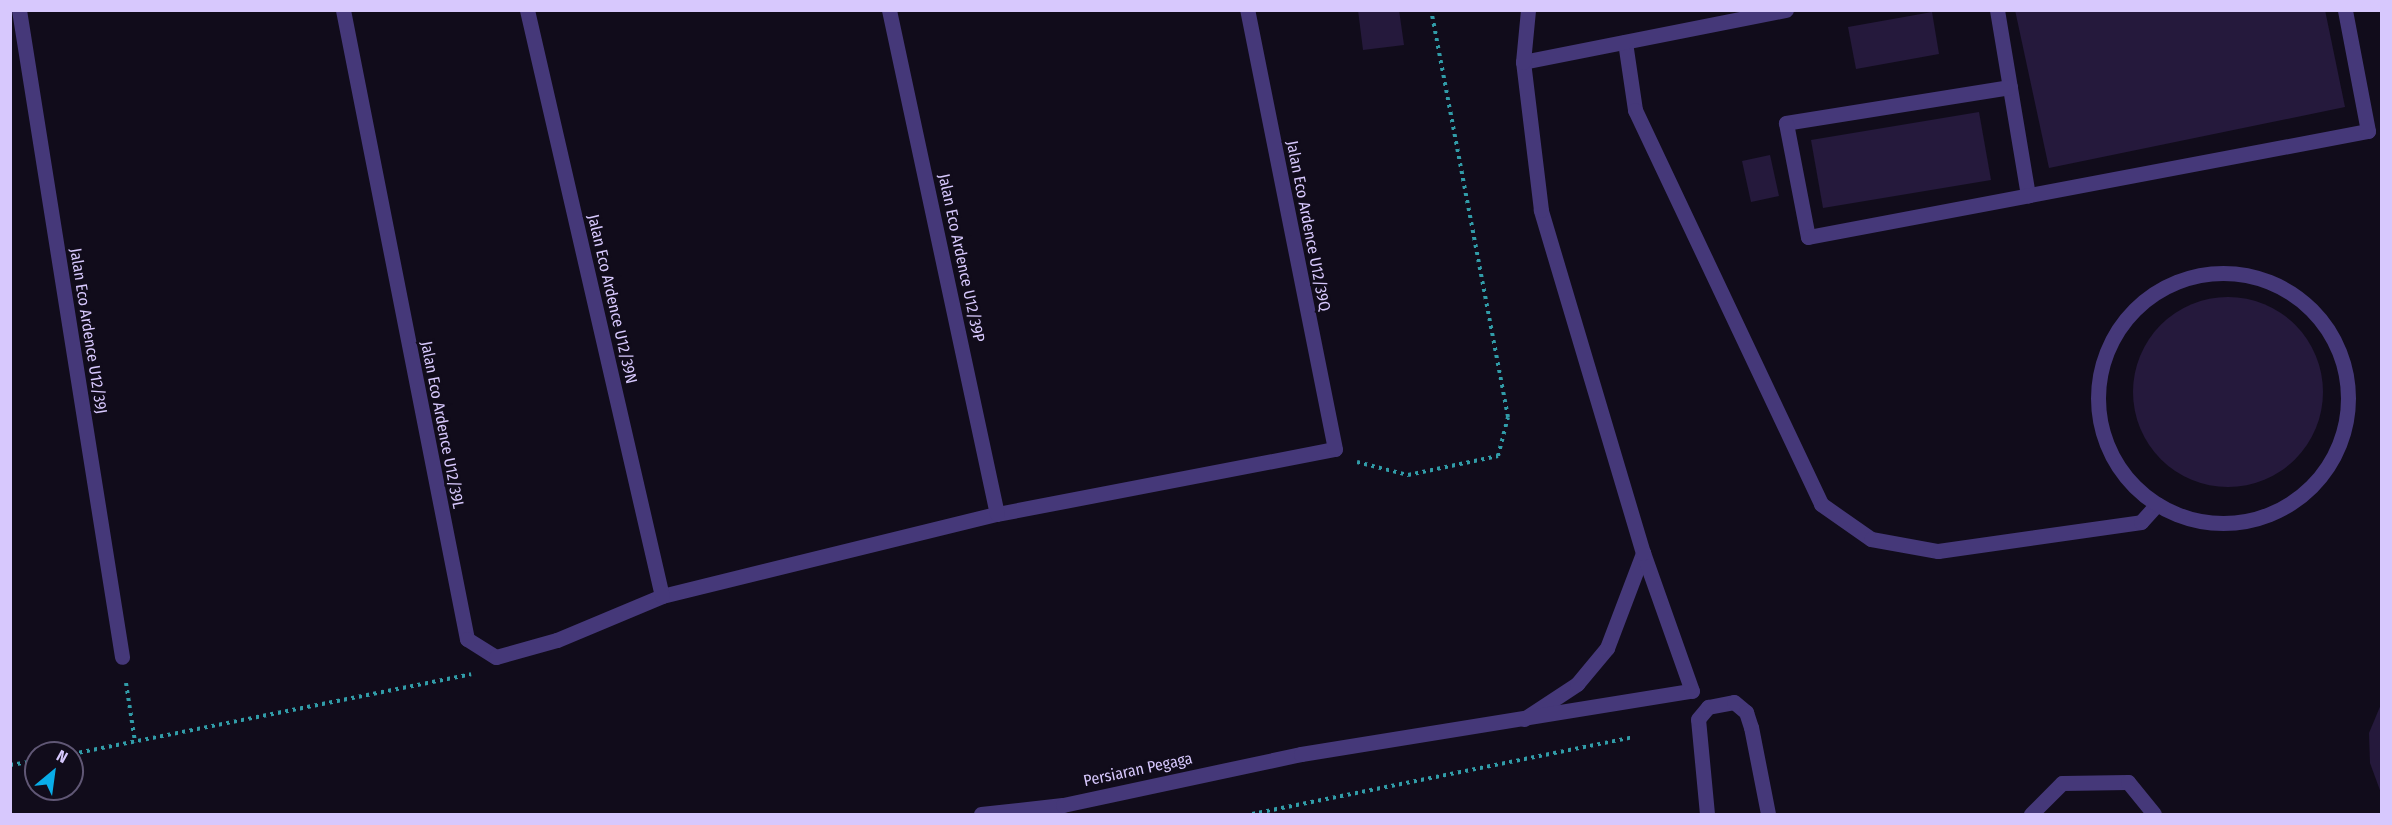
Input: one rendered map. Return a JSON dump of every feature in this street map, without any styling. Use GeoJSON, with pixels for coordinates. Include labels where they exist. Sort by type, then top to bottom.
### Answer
{"type":"FeatureCollection","features":[{"type":"Feature","properties":{"kind":"street","name":"Jalan Eco Ardence U12/39J"},"geometry":{"type":"LineString","coordinates":[[19,10],[122,657]]}},
{"type":"Feature","properties":{"kind":"street","name":"Jalan Eco Ardence U12/39L"},"geometry":{"type":"LineString","coordinates":[[343,10],[467,639],[496,657]]}},
{"type":"Feature","properties":{"kind":"street","name":"Jalan Eco Ardence U12/39N"},"geometry":{"type":"LineString","coordinates":[[527,10],[662,596]]}},
{"type":"Feature","properties":{"kind":"street","name":"Jalan Eco Ardence U12/39P"},"geometry":{"type":"LineString","coordinates":[[889,10],[997,514]]}},
{"type":"Feature","properties":{"kind":"street","name":"Jalan Eco Ardence U12/39Q"},"geometry":{"type":"LineString","coordinates":[[1246,10],[1335,449]]}},
{"type":"Feature","properties":{"kind":"street"},"geometry":{"type":"LineString","coordinates":[[1521,721],[1576,684],[1607,648],[1642,553],[1541,210],[1523,62],[1528,10]]}},
{"type":"Feature","properties":{"kind":"street"},"geometry":{"type":"LineString","coordinates":[[1523,62],[1786,10]]}},
{"type":"Feature","properties":{"kind":"street"},"geometry":{"type":"LineString","coordinates":[[1996,10],[2028,195]]}},
{"type":"Feature","properties":{"kind":"street"},"geometry":{"type":"LineString","coordinates":[[2010,87],[1786,123],[1808,237],[2368,131],[2344,10]]}},
{"type":"Feature","properties":{"kind":"street"},"geometry":{"type":"LineString","coordinates":[[1625,42],[1635,110],[1821,504],[1871,539],[1938,551],[2141,522],[2157,504]]}},
{"type":"Feature","properties":{"kind":"street"},"geometry":{"type":"LineString","coordinates":[[2230,273],[2280,286],[2321,320],[2345,366],[2348,418],[2329,466],[2292,504],[2243,522],[2191,518],[2157,504],[2126,476],[2102,430],[2099,378],[2118,329],[2155,293],[2195,277],[2230,273]]}},
{"type":"Feature","properties":{"kind":"street"},"geometry":{"type":"LineString","coordinates":[[496,657],[557,640],[662,596],[997,514],[1335,449]]}},
{"type":"Feature","properties":{"kind":"street","name":"Persiaran Pegaga"},"geometry":{"type":"LineString","coordinates":[[981,814],[1063,805],[1300,754],[1521,721],[1692,691],[1642,553]]}},
{"type":"Feature","properties":{"kind":"street"},"geometry":{"type":"LineString","coordinates":[[1707,814],[1698,719],[1708,707],[1734,702],[1746,712],[1751,727],[1768,814]]}},
{"type":"Feature","properties":{"kind":"street"},"geometry":{"type":"LineString","coordinates":[[2031,814],[2062,783],[2128,782],[2154,814]]}},
{"type":"Feature","properties":{"kind":"path"},"geometry":{"type":"LineString","coordinates":[[1335,449],[1371,470],[1408,475],[1498,456],[1508,417],[1431,10]]}},
{"type":"Feature","properties":{"kind":"path"},"geometry":{"type":"LineString","coordinates":[[122,657],[135,742]]}},
{"type":"Feature","properties":{"kind":"path"},"geometry":{"type":"LineString","coordinates":[[84,752],[472,674],[496,657]]}},
{"type":"Feature","properties":{"kind":"path"},"geometry":{"type":"LineString","coordinates":[[1252,814],[1633,737]]}},
{"type":"Feature","properties":{"kind":"building"},"geometry":{"type":"Polygon","coordinates":[[[1358,10],[1399,10],[1404,45],[1363,50],[1358,10]]]}},
{"type":"Feature","properties":{"kind":"building"},"geometry":{"type":"Polygon","coordinates":[[[2015,10],[2325,10],[2345,107],[2049,168],[2015,10]]]}},
{"type":"Feature","properties":{"kind":"building"},"geometry":{"type":"Polygon","coordinates":[[[1932,12],[1939,54],[1856,69],[1848,27],[1932,12]]]}},
{"type":"Feature","properties":{"kind":"building"},"geometry":{"type":"Polygon","coordinates":[[[1979,112],[1991,180],[1823,208],[1811,140],[1979,112]]]}},
{"type":"Feature","properties":{"kind":"building"},"geometry":{"type":"Polygon","coordinates":[[[1770,155],[1779,196],[1751,202],[1742,161],[1770,155]]]}},
{"type":"Feature","properties":{"kind":"building"},"geometry":{"type":"Polygon","coordinates":[[[2228,297],[2264,304],[2281,313],[2295,325],[2307,339],[2316,356],[2323,392],[2316,428],[2307,445],[2295,459],[2281,471],[2264,480],[2228,487],[2192,480],[2175,471],[2161,459],[2149,445],[2140,428],[2133,392],[2140,356],[2149,339],[2161,325],[2175,313],[2192,304],[2228,297]]]}},
{"type":"Feature","properties":{"kind":"building"},"geometry":{"type":"Polygon","coordinates":[[[2382,702],[2381,793],[2370,763],[2369,733],[2382,702]]]}}]}
